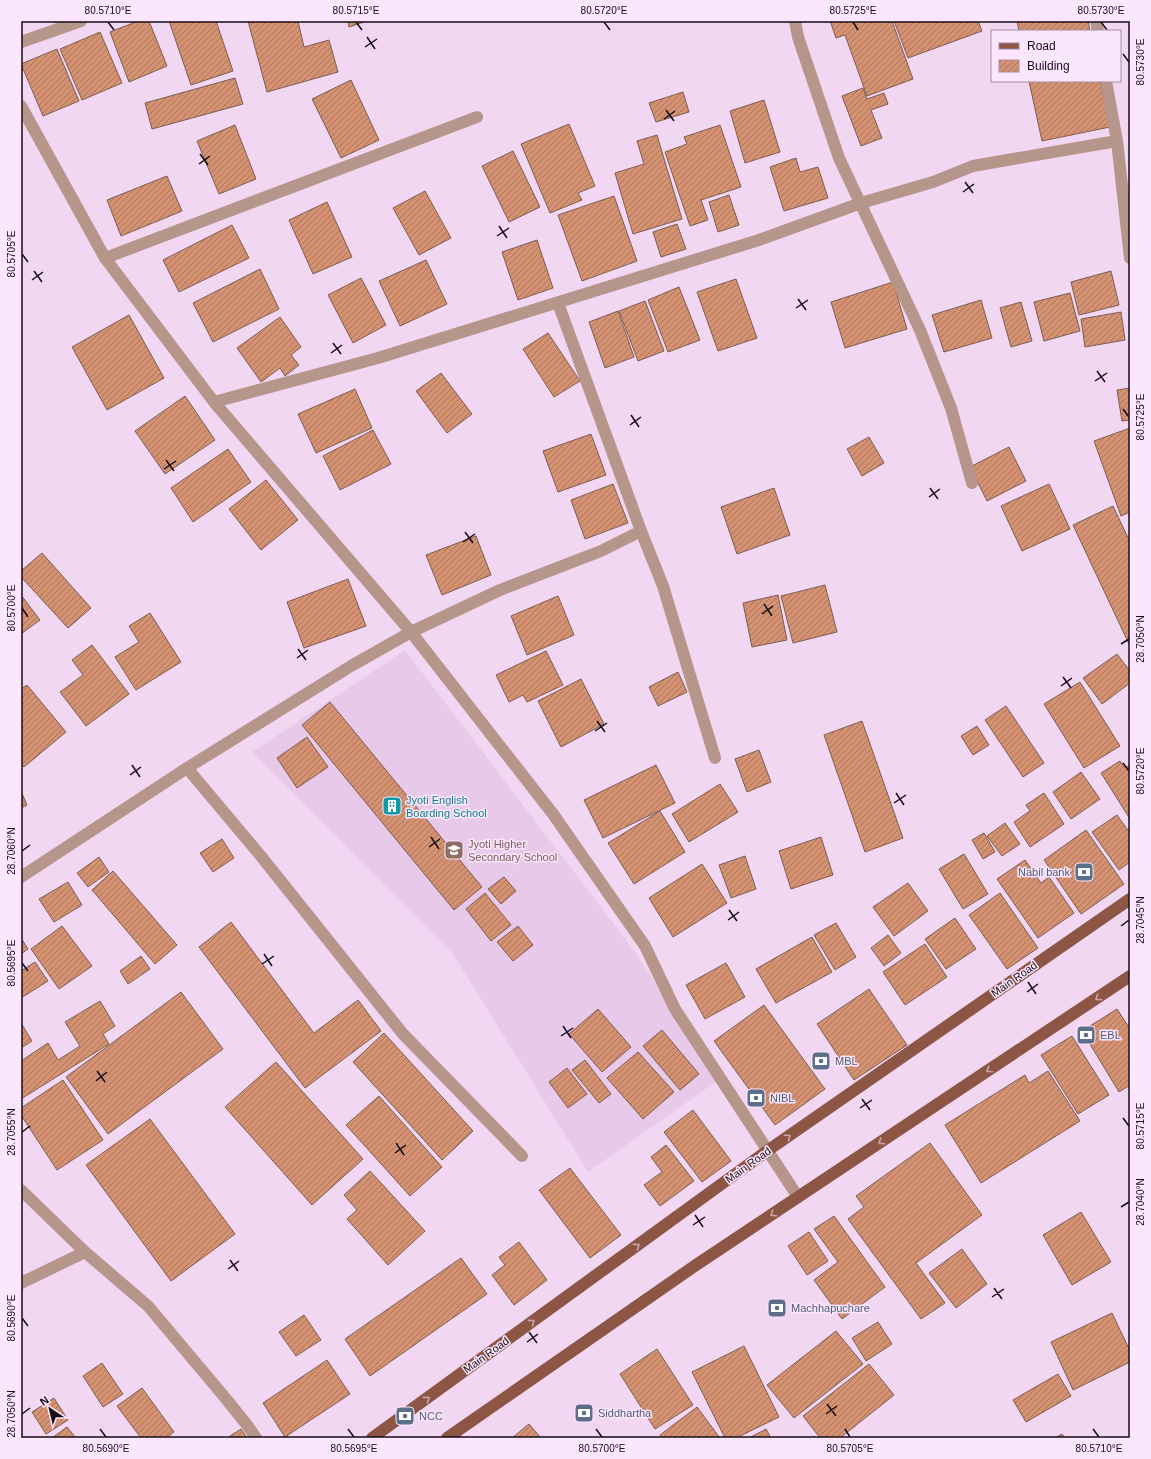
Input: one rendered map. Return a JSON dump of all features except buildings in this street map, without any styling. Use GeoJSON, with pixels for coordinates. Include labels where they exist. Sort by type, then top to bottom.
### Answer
{"type":"FeatureCollection","features":[{"type":"Feature","properties":{"kind":"main road","name":"Main Road"},"geometry":{"type":"LineString","coordinates":[[372,1438],[767,1151],[1130,899]]}},
{"type":"Feature","properties":{"kind":"main road"},"geometry":{"type":"LineString","coordinates":[[448,1438],[690,1269],[1130,976]]}},
{"type":"Feature","properties":{"kind":"street"},"geometry":{"type":"LineString","coordinates":[[21,42],[81,21]]}},
{"type":"Feature","properties":{"kind":"street"},"geometry":{"type":"LineString","coordinates":[[794,21],[839,158],[920,330],[943,387],[951,408],[972,484]]}},
{"type":"Feature","properties":{"kind":"street"},"geometry":{"type":"LineString","coordinates":[[1106,82],[1117,141],[1130,258]]}},
{"type":"Feature","properties":{"kind":"street"},"geometry":{"type":"LineString","coordinates":[[21,106],[105,258],[214,402],[411,632],[553,814],[645,946],[676,1008],[798,1197]]}},
{"type":"Feature","properties":{"kind":"street"},"geometry":{"type":"LineString","coordinates":[[105,258],[477,117]]}},
{"type":"Feature","properties":{"kind":"street"},"geometry":{"type":"LineString","coordinates":[[214,402],[378,358],[558,303],[759,240],[861,203],[933,182],[972,166],[1117,141]]}},
{"type":"Feature","properties":{"kind":"street"},"geometry":{"type":"LineString","coordinates":[[558,303],[663,586],[715,758]]}},
{"type":"Feature","properties":{"kind":"street"},"geometry":{"type":"LineString","coordinates":[[21,877],[187,768],[344,670],[411,632],[500,590],[601,551],[641,530]]}},
{"type":"Feature","properties":{"kind":"street"},"geometry":{"type":"LineString","coordinates":[[187,768],[403,1034],[522,1156]]}},
{"type":"Feature","properties":{"kind":"street"},"geometry":{"type":"LineString","coordinates":[[21,1190],[85,1252],[148,1306],[228,1400],[256,1438]]}},
{"type":"Feature","properties":{"kind":"street"},"geometry":{"type":"LineString","coordinates":[[21,1283],[85,1252]]}},
{"type":"Feature","properties":{"kind":"shaded area","name":"Jyoti Higher Secondary School"},"geometry":{"type":"Polygon","coordinates":[[[405,650],[632,948],[720,1079],[588,1172],[453,954],[252,752],[405,650]]]}},
{"type":"Feature","properties":{"kind":"place","name":"Jyoti English Boarding School"},"geometry":{"type":"Point","coordinates":[392,806]}},
{"type":"Feature","properties":{"kind":"place","name":"Jyoti Higher Secondary School"},"geometry":{"type":"Point","coordinates":[454,850]}},
{"type":"Feature","properties":{"kind":"place","name":"Nabil bank"},"geometry":{"type":"Point","coordinates":[1084,872]}},
{"type":"Feature","properties":{"kind":"place","name":"EBL"},"geometry":{"type":"Point","coordinates":[1086,1035]}},
{"type":"Feature","properties":{"kind":"place","name":"MBL"},"geometry":{"type":"Point","coordinates":[821,1061]}},
{"type":"Feature","properties":{"kind":"place","name":"NIBL"},"geometry":{"type":"Point","coordinates":[756,1098]}},
{"type":"Feature","properties":{"kind":"place","name":"Machhapuchare"},"geometry":{"type":"Point","coordinates":[777,1308]}},
{"type":"Feature","properties":{"kind":"place","name":"Siddhartha"},"geometry":{"type":"Point","coordinates":[584,1413]}},
{"type":"Feature","properties":{"kind":"place","name":"NCC"},"geometry":{"type":"Point","coordinates":[405,1416]}}]}
